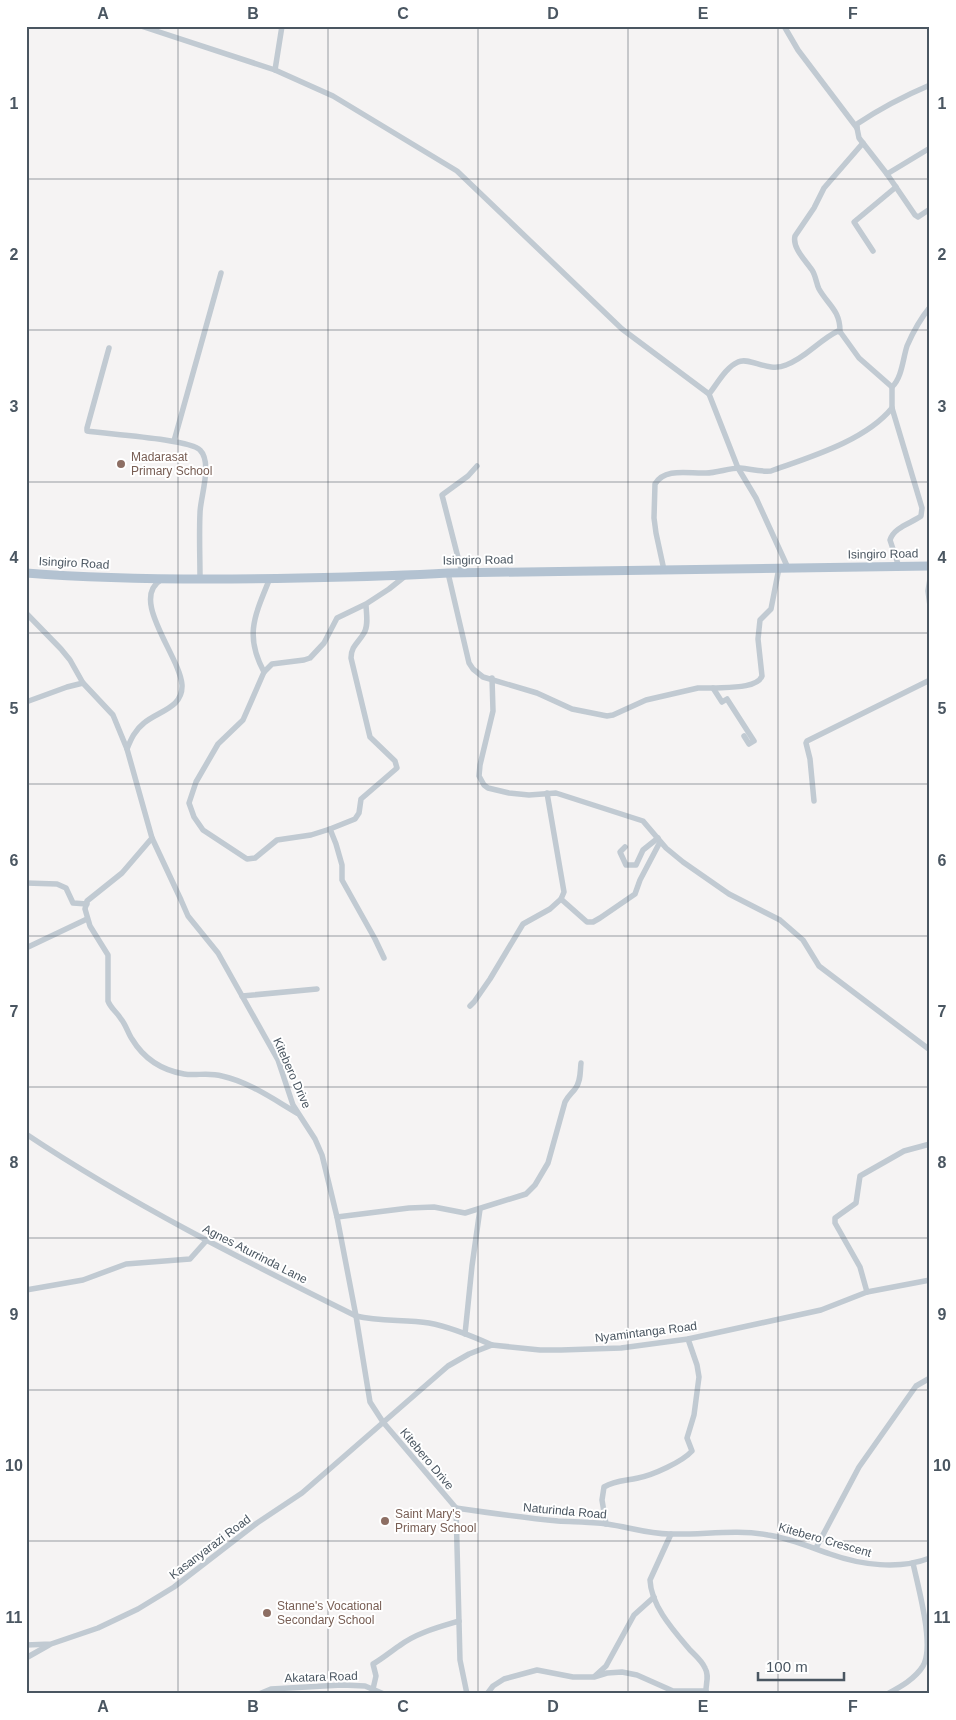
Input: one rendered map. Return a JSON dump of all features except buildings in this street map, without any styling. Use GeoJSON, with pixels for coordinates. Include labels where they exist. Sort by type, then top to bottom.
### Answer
{"type":"FeatureCollection","features":[{"type":"Feature","properties":{"kind":"main road","name":"Isingiro Road"},"geometry":{"type":"LineString","coordinates":[[26,573],[82,577],[200,579],[406,576],[462,572],[930,566]]}},
{"type":"Feature","properties":{"kind":"street"},"geometry":{"type":"LineString","coordinates":[[141,26],[275,70],[334,96],[457,171],[622,328],[710,394],[738,468],[756,498],[783,568],[772,609],[760,620],[758,639],[762,676],[760,680],[754,685],[698,688],[646,700],[607,716],[572,709],[537,693],[477,673],[469,663],[448,573]]}},
{"type":"Feature","properties":{"kind":"street"},"geometry":{"type":"LineString","coordinates":[[275,70],[282,26]]}},
{"type":"Feature","properties":{"kind":"street"},"geometry":{"type":"LineString","coordinates":[[784,26],[798,50],[857,128],[859,138],[917,217],[930,209]]}},
{"type":"Feature","properties":{"kind":"street"},"geometry":{"type":"LineString","coordinates":[[857,128],[858,124],[899,98],[930,85]]}},
{"type":"Feature","properties":{"kind":"street"},"geometry":{"type":"LineString","coordinates":[[863,143],[824,188],[794,240],[813,271],[820,290],[838,314],[840,331],[858,358],[892,386]]}},
{"type":"Feature","properties":{"kind":"street"},"geometry":{"type":"LineString","coordinates":[[887,174],[930,148]]}},
{"type":"Feature","properties":{"kind":"street"},"geometry":{"type":"LineString","coordinates":[[873,251],[854,222],[896,187]]}},
{"type":"Feature","properties":{"kind":"street"},"geometry":{"type":"LineString","coordinates":[[174,441],[221,273]]}},
{"type":"Feature","properties":{"kind":"street"},"geometry":{"type":"LineString","coordinates":[[899,567],[890,540],[903,526],[918,519],[922,513],[892,408],[892,386],[898,378],[908,345],[917,325],[930,307]]}},
{"type":"Feature","properties":{"kind":"street"},"geometry":{"type":"LineString","coordinates":[[710,394],[738,361],[744,360],[766,367],[778,368],[798,359],[836,331],[840,331]]}},
{"type":"Feature","properties":{"kind":"street"},"geometry":{"type":"LineString","coordinates":[[109,348],[86,428],[87,431],[174,441],[199,448],[204,454],[205,483],[200,510],[200,579]]}},
{"type":"Feature","properties":{"kind":"street"},"geometry":{"type":"LineString","coordinates":[[664,570],[654,518],[655,484],[658,479],[682,472],[705,473],[738,468],[764,472],[771,471],[850,440],[877,424],[892,408]]}},
{"type":"Feature","properties":{"kind":"street"},"geometry":{"type":"LineString","coordinates":[[462,572],[442,496],[468,476],[477,466]]}},
{"type":"Feature","properties":{"kind":"street"},"geometry":{"type":"LineString","coordinates":[[366,604],[365,632],[353,646],[351,658],[370,737],[395,761],[397,768],[360,799],[359,813],[355,819],[311,835],[276,840],[258,855],[247,859],[203,830],[194,817],[189,803],[196,782],[218,744],[243,720],[264,672],[272,664],[310,658],[324,643],[337,618],[366,604],[406,576]]}},
{"type":"Feature","properties":{"kind":"street"},"geometry":{"type":"LineString","coordinates":[[264,672],[255,652],[252,639],[255,615],[270,578]]}},
{"type":"Feature","properties":{"kind":"street"},"geometry":{"type":"LineString","coordinates":[[127,749],[131,739],[141,726],[175,704],[181,695],[180,674],[156,623],[150,605],[150,593],[154,584],[163,579]]}},
{"type":"Feature","properties":{"kind":"street"},"geometry":{"type":"LineString","coordinates":[[930,579],[928,591],[930,606]]}},
{"type":"Feature","properties":{"kind":"street","name":"Kitebero Drive"},"geometry":{"type":"LineString","coordinates":[[26,613],[46,632],[70,660],[83,683],[113,714],[127,749],[152,838],[188,916],[216,948],[278,1060],[291,1100],[315,1139],[322,1155],[337,1217],[370,1402],[383,1422],[456,1508],[460,1660],[467,1694]]}},
{"type":"Feature","properties":{"kind":"street"},"geometry":{"type":"LineString","coordinates":[[492,678],[493,711],[482,753],[479,776],[480,781],[488,788],[529,795],[547,793],[563,795],[643,820],[659,840],[683,862],[728,894],[780,920],[803,940],[819,966],[930,1050]]}},
{"type":"Feature","properties":{"kind":"street"},"geometry":{"type":"LineString","coordinates":[[814,801],[806,741],[930,680]]}},
{"type":"Feature","properties":{"kind":"street"},"geometry":{"type":"LineString","coordinates":[[26,702],[83,683]]}},
{"type":"Feature","properties":{"kind":"street"},"geometry":{"type":"LineString","coordinates":[[713,688],[722,702],[727,699],[754,741],[750,744],[744,736]]}},
{"type":"Feature","properties":{"kind":"street"},"geometry":{"type":"LineString","coordinates":[[470,1006],[490,979],[523,924],[561,899],[564,888],[547,793]]}},
{"type":"Feature","properties":{"kind":"street"},"geometry":{"type":"LineString","coordinates":[[330,829],[342,865],[342,880],[384,958]]}},
{"type":"Feature","properties":{"kind":"street"},"geometry":{"type":"LineString","coordinates":[[152,838],[122,873],[93,896],[85,909],[90,926],[108,955],[108,1001],[110,1007],[121,1018],[132,1039],[146,1058],[153,1063],[182,1074],[206,1073],[223,1076],[244,1084],[298,1113]]}},
{"type":"Feature","properties":{"kind":"street"},"geometry":{"type":"LineString","coordinates":[[625,847],[620,852],[626,865],[636,865],[643,850],[659,840]]}},
{"type":"Feature","properties":{"kind":"street"},"geometry":{"type":"LineString","coordinates":[[561,899],[587,922],[593,922],[600,918],[635,894],[659,840]]}},
{"type":"Feature","properties":{"kind":"street"},"geometry":{"type":"LineString","coordinates":[[26,883],[57,884],[66,888],[74,904],[87,904]]}},
{"type":"Feature","properties":{"kind":"street"},"geometry":{"type":"LineString","coordinates":[[26,948],[87,918]]}},
{"type":"Feature","properties":{"kind":"street"},"geometry":{"type":"LineString","coordinates":[[242,996],[317,988]]}},
{"type":"Feature","properties":{"kind":"street"},"geometry":{"type":"LineString","coordinates":[[337,1217],[409,1208],[434,1207],[465,1212],[526,1194],[535,1185],[548,1163],[565,1102],[578,1083],[581,1063]]}},
{"type":"Feature","properties":{"kind":"street","name":"Agnes Aturrinda Lane"},"geometry":{"type":"LineString","coordinates":[[26,1134],[97,1179],[206,1241],[356,1316],[370,1320],[429,1323],[492,1344]]}},
{"type":"Feature","properties":{"kind":"street"},"geometry":{"type":"LineString","coordinates":[[867,1292],[860,1267],[834,1223],[835,1218],[856,1203],[860,1176],[904,1150],[930,1144]]}},
{"type":"Feature","properties":{"kind":"street"},"geometry":{"type":"LineString","coordinates":[[465,1334],[480,1209]]}},
{"type":"Feature","properties":{"kind":"street"},"geometry":{"type":"LineString","coordinates":[[26,1290],[83,1280],[126,1264],[190,1259],[206,1241]]}},
{"type":"Feature","properties":{"kind":"street","name":"Nyamintanga Road"},"geometry":{"type":"LineString","coordinates":[[492,1344],[540,1350],[561,1350],[620,1348],[688,1339],[821,1310],[867,1292],[930,1280]]}},
{"type":"Feature","properties":{"kind":"street"},"geometry":{"type":"LineString","coordinates":[[606,1524],[602,1500],[604,1487],[614,1482],[640,1478],[657,1472],[692,1451],[687,1438],[694,1415],[699,1377],[697,1364],[688,1339]]}},
{"type":"Feature","properties":{"kind":"street"},"geometry":{"type":"LineString","coordinates":[[383,1422],[448,1366],[492,1344]]}},
{"type":"Feature","properties":{"kind":"street"},"geometry":{"type":"LineString","coordinates":[[816,1548],[859,1467],[916,1386],[930,1378]]}},
{"type":"Feature","properties":{"kind":"street","name":"Kasanyarazi Road"},"geometry":{"type":"LineString","coordinates":[[26,1645],[51,1644],[106,1624],[138,1609],[174,1587],[257,1523],[302,1493],[383,1422]]}},
{"type":"Feature","properties":{"kind":"street","name":"Naturinda Road"},"geometry":{"type":"LineString","coordinates":[[456,1508],[531,1518],[606,1524],[644,1532],[671,1534]]}},
{"type":"Feature","properties":{"kind":"street","name":"Kitebero Crescent"},"geometry":{"type":"LineString","coordinates":[[671,1534],[722,1532],[768,1534],[816,1548],[830,1555],[868,1564],[888,1566],[913,1563],[930,1558]]}},
{"type":"Feature","properties":{"kind":"street"},"geometry":{"type":"LineString","coordinates":[[487,1694],[493,1686],[504,1679],[537,1670],[573,1677],[594,1677],[607,1673],[622,1672],[637,1674],[673,1691],[706,1692],[709,1680],[705,1667],[664,1616],[650,1588],[650,1580],[671,1534]]}},
{"type":"Feature","properties":{"kind":"street"},"geometry":{"type":"LineString","coordinates":[[887,1694],[906,1683],[924,1665],[928,1650],[927,1631],[913,1563]]}},
{"type":"Feature","properties":{"kind":"street"},"geometry":{"type":"LineString","coordinates":[[594,1677],[606,1666],[634,1615],[654,1597]]}},
{"type":"Feature","properties":{"kind":"street"},"geometry":{"type":"LineString","coordinates":[[373,1689],[376,1676],[372,1664],[387,1656],[399,1645],[459,1620]]}},
{"type":"Feature","properties":{"kind":"street"},"geometry":{"type":"LineString","coordinates":[[26,1658],[51,1644]]}},
{"type":"Feature","properties":{"kind":"street","name":"Akatara Road"},"geometry":{"type":"LineString","coordinates":[[259,1694],[271,1689],[287,1687],[342,1685],[365,1686],[384,1694]]}},
{"type":"Feature","properties":{"kind":"street"},"geometry":{"type":"LineString","coordinates":[[897,1688],[902,1694]]}},
{"type":"Feature","properties":{"kind":"place","name":"Madarasat Primary School"},"geometry":{"type":"Point","coordinates":[121,464]}},
{"type":"Feature","properties":{"kind":"place","name":"Saint Mary's Primary School"},"geometry":{"type":"Point","coordinates":[385,1521]}},
{"type":"Feature","properties":{"kind":"place","name":"Stanne's Vocational Secondary School"},"geometry":{"type":"Point","coordinates":[267,1613]}}]}
